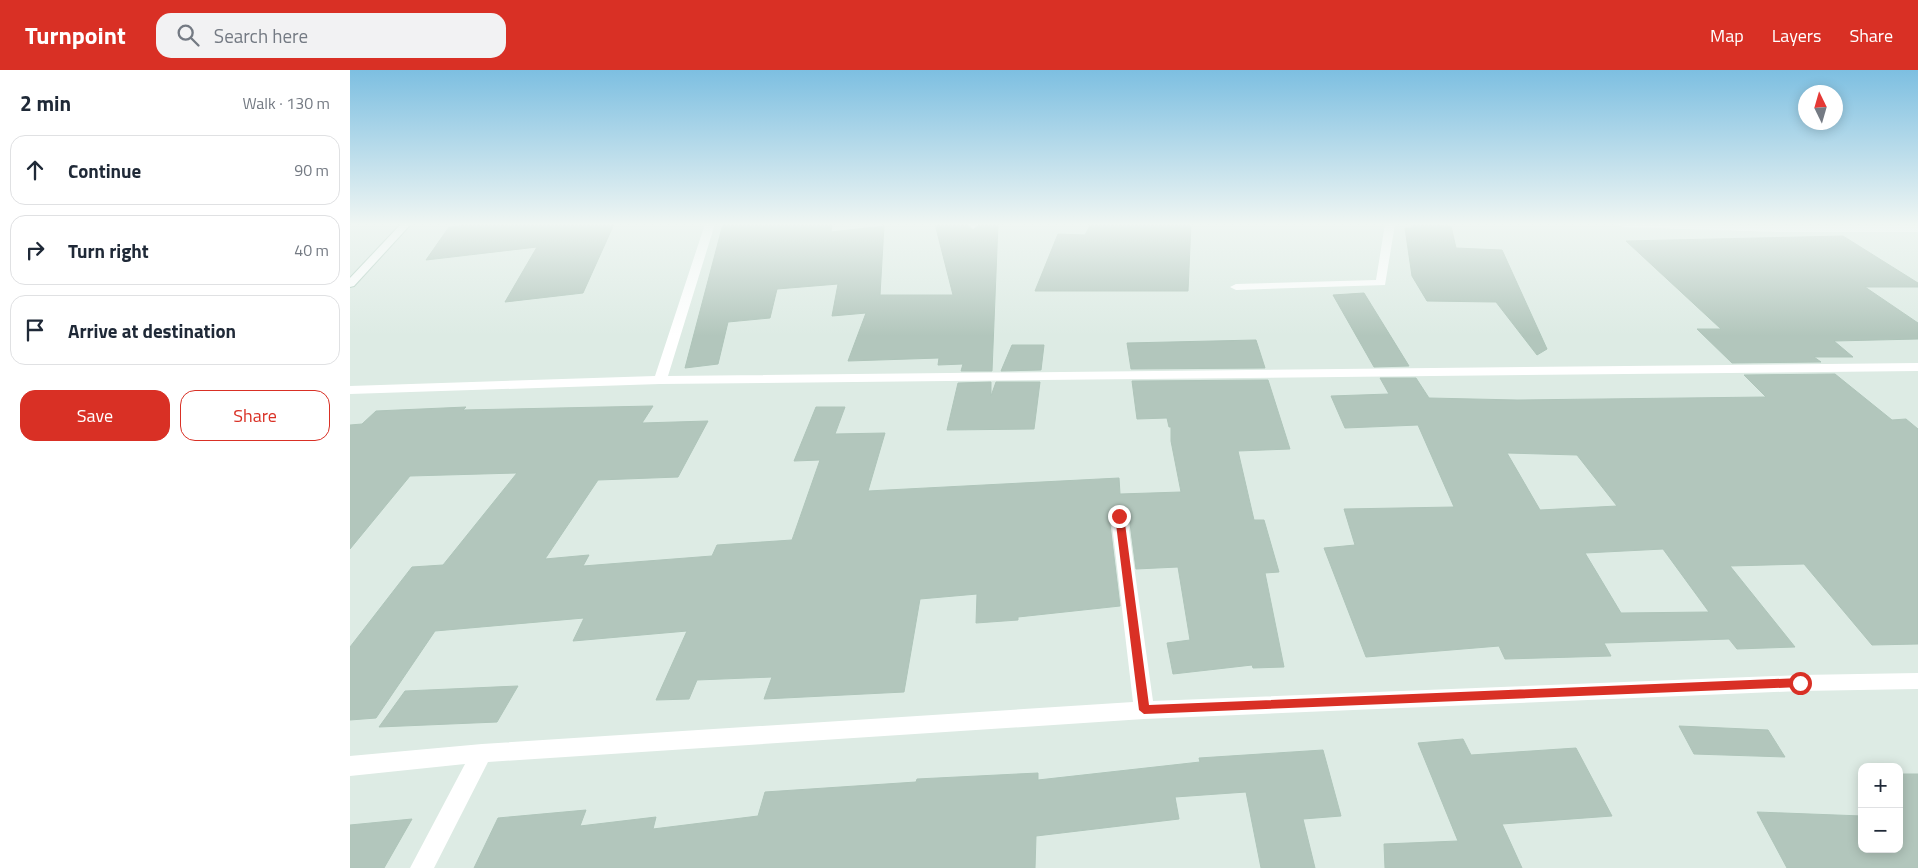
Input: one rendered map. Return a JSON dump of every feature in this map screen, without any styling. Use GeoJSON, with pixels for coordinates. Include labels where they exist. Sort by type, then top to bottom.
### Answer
{"type":"FeatureCollection","features":[{"type":"Feature","properties":{"kind":"street"},"geometry":{"type":"LineString","coordinates":[[350,284],[371,261]]}},
{"type":"Feature","properties":{"kind":"street"},"geometry":{"type":"LineString","coordinates":[[660,380],[698,261]]}},
{"type":"Feature","properties":{"kind":"street"},"geometry":{"type":"LineString","coordinates":[[1236,287],[1381,283],[1384,261]]}},
{"type":"Feature","properties":{"kind":"street"},"geometry":{"type":"LineString","coordinates":[[350,390],[660,380],[1918,367]]}},
{"type":"Feature","properties":{"kind":"street"},"geometry":{"type":"LineString","coordinates":[[1119,516],[1144,710]]}},
{"type":"Feature","properties":{"kind":"street"},"geometry":{"type":"LineString","coordinates":[[350,766],[482,753],[1144,710],[1800,683],[1918,681]]}},
{"type":"Feature","properties":{"kind":"street"},"geometry":{"type":"LineString","coordinates":[[422,868],[482,753]]}},
{"type":"Feature","properties":{"kind":"building"},"geometry":{"type":"Polygon","coordinates":[[[529,261],[597,261],[583,293],[505,302],[529,261]]]}},
{"type":"Feature","properties":{"kind":"building"},"geometry":{"type":"Polygon","coordinates":[[[713,261],[882,261],[880,295],[953,295],[944,261],[996,261],[992,371],[961,371],[963,364],[938,365],[939,358],[848,361],[866,313],[832,316],[838,284],[777,289],[770,318],[728,322],[718,364],[685,368],[713,261]]]}},
{"type":"Feature","properties":{"kind":"building"},"geometry":{"type":"Polygon","coordinates":[[[1047,261],[1189,261],[1188,291],[1035,291],[1047,261]]]}},
{"type":"Feature","properties":{"kind":"building"},"geometry":{"type":"Polygon","coordinates":[[[1410,261],[1507,261],[1547,349],[1537,355],[1496,302],[1427,301],[1412,276],[1410,261]]]}},
{"type":"Feature","properties":{"kind":"building"},"geometry":{"type":"Polygon","coordinates":[[[1648,261],[1883,261],[1918,283],[1918,287],[1865,287],[1918,323],[1918,339],[1834,341],[1853,357],[1814,357],[1821,362],[1732,363],[1697,329],[1721,329],[1648,261]]]}},
{"type":"Feature","properties":{"kind":"building"},"geometry":{"type":"Polygon","coordinates":[[[1364,293],[1409,366],[1374,367],[1333,295],[1364,293]]]}},
{"type":"Feature","properties":{"kind":"building"},"geometry":{"type":"Polygon","coordinates":[[[1256,340],[1265,368],[1131,369],[1127,343],[1256,340]]]}},
{"type":"Feature","properties":{"kind":"building"},"geometry":{"type":"Polygon","coordinates":[[[1012,345],[1044,345],[1041,370],[1001,371],[1012,345]]]}},
{"type":"Feature","properties":{"kind":"building"},"geometry":{"type":"Polygon","coordinates":[[[1835,374],[1892,420],[1906,419],[1918,429],[1918,644],[1872,645],[1804,564],[1730,566],[1795,647],[1737,649],[1729,639],[1604,643],[1611,656],[1505,659],[1499,646],[1366,657],[1324,548],[1355,545],[1344,509],[1454,507],[1418,425],[1345,428],[1331,396],[1389,394],[1380,378],[1416,378],[1429,398],[1517,400],[1766,397],[1744,375],[1835,374]],[[1507,453],[1540,510],[1617,506],[1577,455],[1507,453]],[[1663,549],[1585,553],[1621,613],[1709,612],[1663,549]]]}},
{"type":"Feature","properties":{"kind":"building"},"geometry":{"type":"Polygon","coordinates":[[[1268,380],[1290,449],[1238,451],[1254,520],[1264,520],[1279,572],[1265,573],[1284,667],[1253,668],[1252,665],[1173,674],[1167,643],[1190,640],[1178,567],[1136,569],[1129,516],[1125,510],[1119,509],[1113,510],[1109,516],[1120,606],[1018,617],[1018,620],[976,623],[977,594],[920,599],[904,692],[764,699],[772,677],[697,680],[689,699],[656,700],[687,631],[573,641],[584,618],[435,631],[376,718],[350,720],[350,647],[412,567],[443,565],[517,473],[410,476],[350,549],[350,425],[362,424],[376,411],[466,407],[463,410],[653,406],[642,423],[708,421],[678,477],[598,480],[545,559],[589,555],[583,566],[712,556],[717,545],[792,540],[820,460],[794,461],[816,407],[845,407],[835,434],[885,433],[868,491],[1119,478],[1120,494],[1181,492],[1171,441],[1171,427],[1169,427],[1167,418],[1137,419],[1132,381],[1268,380]]]}},
{"type":"Feature","properties":{"kind":"building"},"geometry":{"type":"Polygon","coordinates":[[[991,382],[991,396],[996,382],[1040,382],[1034,429],[947,430],[958,383],[991,382]]]}},
{"type":"Feature","properties":{"kind":"building"},"geometry":{"type":"Polygon","coordinates":[[[518,686],[497,722],[379,727],[405,691],[518,686]]]}},
{"type":"Feature","properties":{"kind":"building"},"geometry":{"type":"Polygon","coordinates":[[[1679,726],[1768,730],[1785,757],[1694,754],[1679,726]]]}},
{"type":"Feature","properties":{"kind":"building"},"geometry":{"type":"Polygon","coordinates":[[[1463,739],[1471,755],[1576,748],[1612,816],[1502,824],[1522,868],[1385,868],[1384,844],[1458,841],[1418,743],[1463,739]]]}},
{"type":"Feature","properties":{"kind":"building"},"geometry":{"type":"Polygon","coordinates":[[[1323,750],[1341,816],[1303,819],[1315,868],[1261,868],[1246,792],[1175,797],[1179,819],[1036,836],[1035,868],[474,868],[498,818],[586,810],[580,826],[656,817],[653,829],[758,816],[765,792],[916,782],[917,779],[1038,773],[1038,780],[1200,762],[1199,758],[1323,750]]]}},
{"type":"Feature","properties":{"kind":"building"},"geometry":{"type":"Polygon","coordinates":[[[1903,774],[1918,774],[1918,868],[1787,868],[1757,812],[1858,816],[1858,853],[1903,853],[1903,774]]]}},
{"type":"Feature","properties":{"kind":"building"},"geometry":{"type":"Polygon","coordinates":[[[412,819],[384,868],[350,868],[350,825],[412,819]]]}},
{"type":"Feature","properties":{"kind":"route"},"geometry":{"type":"LineString","coordinates":[[1119,516],[1144,710],[1800,683]]}}]}
